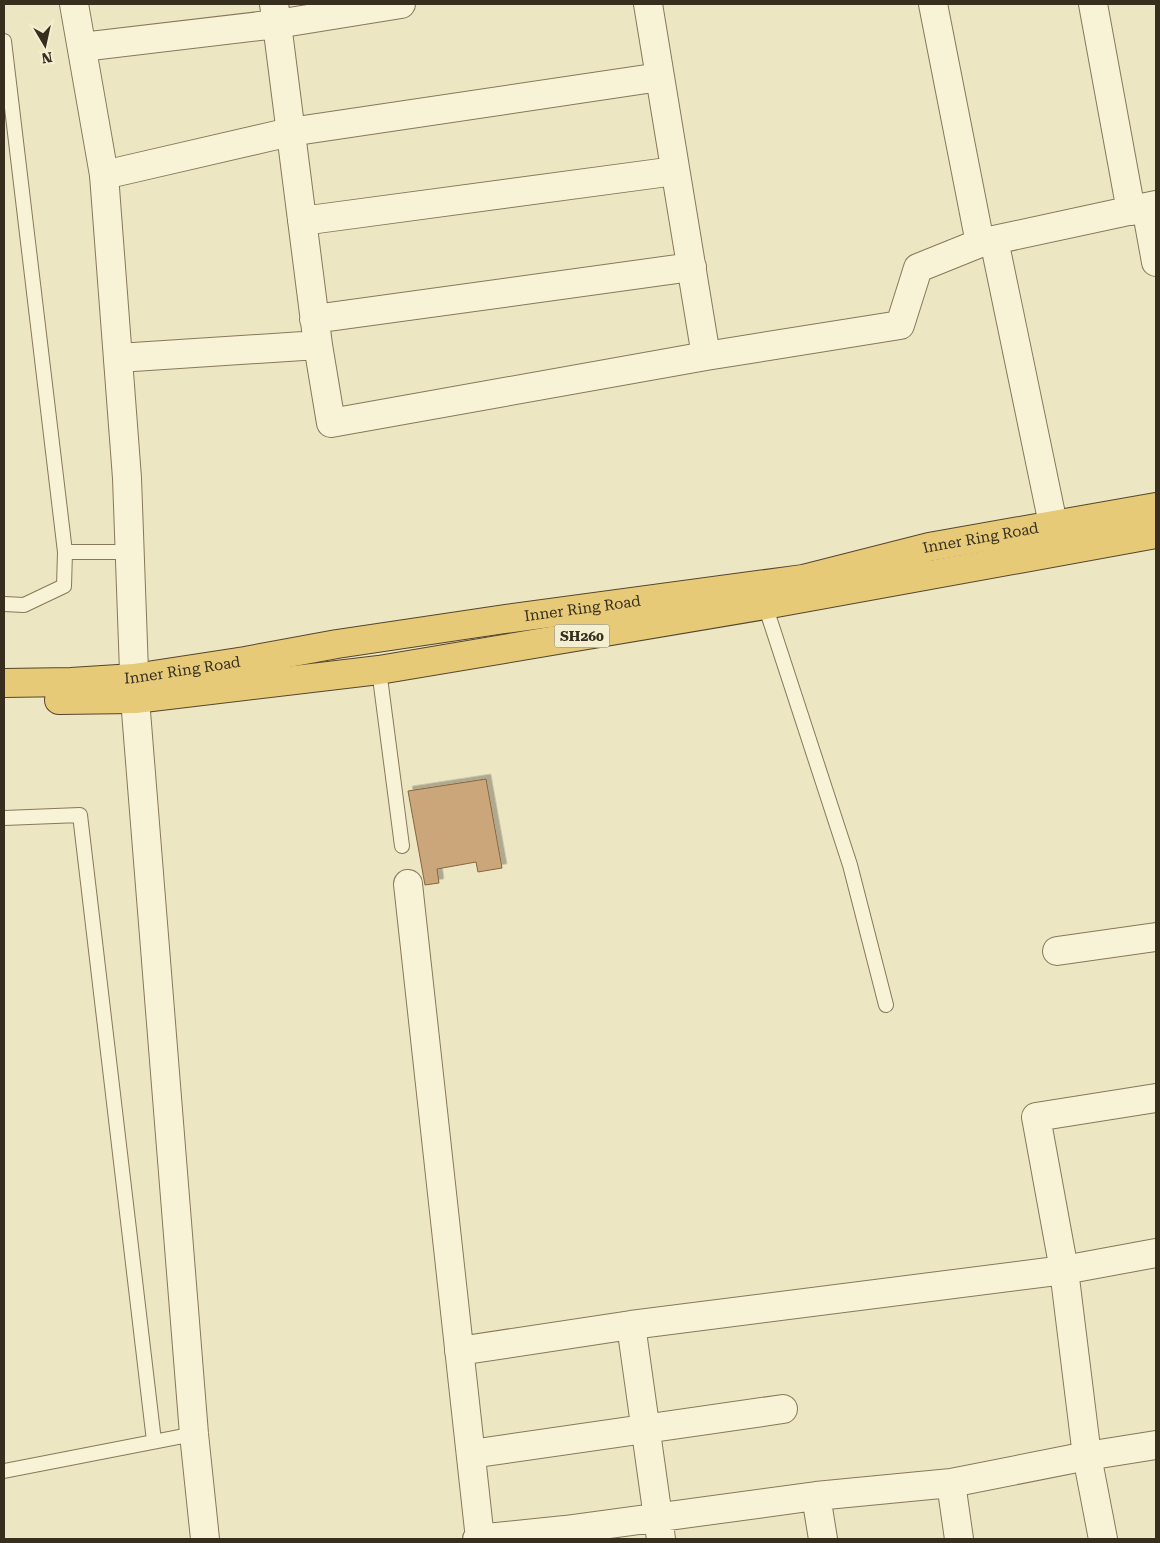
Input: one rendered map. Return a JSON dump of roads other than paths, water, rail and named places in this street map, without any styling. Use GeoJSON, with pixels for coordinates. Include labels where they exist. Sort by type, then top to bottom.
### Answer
{"type":"FeatureCollection","features":[{"type":"Feature","properties":{"kind":"highway","name":"Inner Ring Road"},"geometry":{"type":"LineString","coordinates":[[4,683],[72,682],[134,689],[446,628],[803,579],[929,547],[1156,507]]}},
{"type":"Feature","properties":{"kind":"highway","name":"Inner Ring Road"},"geometry":{"type":"LineString","coordinates":[[4,701],[379,670],[765,605],[1156,534]]}},
{"type":"Feature","properties":{"kind":"street"},"geometry":{"type":"LineString","coordinates":[[74,4],[104,175],[127,478],[134,689],[194,1434],[205,1539]]}},
{"type":"Feature","properties":{"kind":"street"},"geometry":{"type":"LineString","coordinates":[[82,47],[276,14],[401,4]]}},
{"type":"Feature","properties":{"kind":"street"},"geometry":{"type":"LineString","coordinates":[[648,4],[706,356]]}},
{"type":"Feature","properties":{"kind":"street"},"geometry":{"type":"LineString","coordinates":[[933,4],[1053,524]]}},
{"type":"Feature","properties":{"kind":"street"},"geometry":{"type":"LineString","coordinates":[[1093,4],[1156,262]]}},
{"type":"Feature","properties":{"kind":"street"},"geometry":{"type":"LineString","coordinates":[[276,14],[316,332],[331,423],[706,356],[900,325],[918,268],[987,242],[1144,208]]}},
{"type":"Feature","properties":{"kind":"street"},"geometry":{"type":"LineString","coordinates":[[104,175],[290,132],[660,77]]}},
{"type":"Feature","properties":{"kind":"street"},"geometry":{"type":"LineString","coordinates":[[302,221],[676,171]]}},
{"type":"Feature","properties":{"kind":"street"},"geometry":{"type":"LineString","coordinates":[[118,358],[316,332],[692,267]]}},
{"type":"Feature","properties":{"kind":"street"},"geometry":{"type":"LineString","coordinates":[[408,884],[479,1539],[660,1529],[816,1496],[951,1483],[1087,1456],[1156,1445]]}},
{"type":"Feature","properties":{"kind":"street"},"geometry":{"type":"LineString","coordinates":[[1057,951],[1156,937]]}},
{"type":"Feature","properties":{"kind":"street"},"geometry":{"type":"LineString","coordinates":[[1103,1539],[1087,1456],[1064,1270],[1036,1117],[1156,1098]]}},
{"type":"Feature","properties":{"kind":"street"},"geometry":{"type":"LineString","coordinates":[[459,1351],[631,1325],[1064,1270],[1156,1253]]}},
{"type":"Feature","properties":{"kind":"street"},"geometry":{"type":"LineString","coordinates":[[631,1325],[660,1529]]}},
{"type":"Feature","properties":{"kind":"street"},"geometry":{"type":"LineString","coordinates":[[471,1454],[647,1427],[783,1409]]}},
{"type":"Feature","properties":{"kind":"street"},"geometry":{"type":"LineString","coordinates":[[951,1483],[960,1539]]}},
{"type":"Feature","properties":{"kind":"street"},"geometry":{"type":"LineString","coordinates":[[816,1496],[823,1539]]}},
{"type":"Feature","properties":{"kind":"lane"},"geometry":{"type":"LineString","coordinates":[[4,41],[65,552],[64,586],[24,605],[4,604]]}},
{"type":"Feature","properties":{"kind":"lane"},"geometry":{"type":"LineString","coordinates":[[65,552],[129,552]]}},
{"type":"Feature","properties":{"kind":"lane"},"geometry":{"type":"LineString","coordinates":[[765,605],[850,865],[886,1005]]}},
{"type":"Feature","properties":{"kind":"lane"},"geometry":{"type":"LineString","coordinates":[[379,670],[402,846]]}},
{"type":"Feature","properties":{"kind":"lane"},"geometry":{"type":"LineString","coordinates":[[4,818],[80,815],[154,1441]]}},
{"type":"Feature","properties":{"kind":"lane"},"geometry":{"type":"LineString","coordinates":[[4,1471],[194,1434]]}}]}
